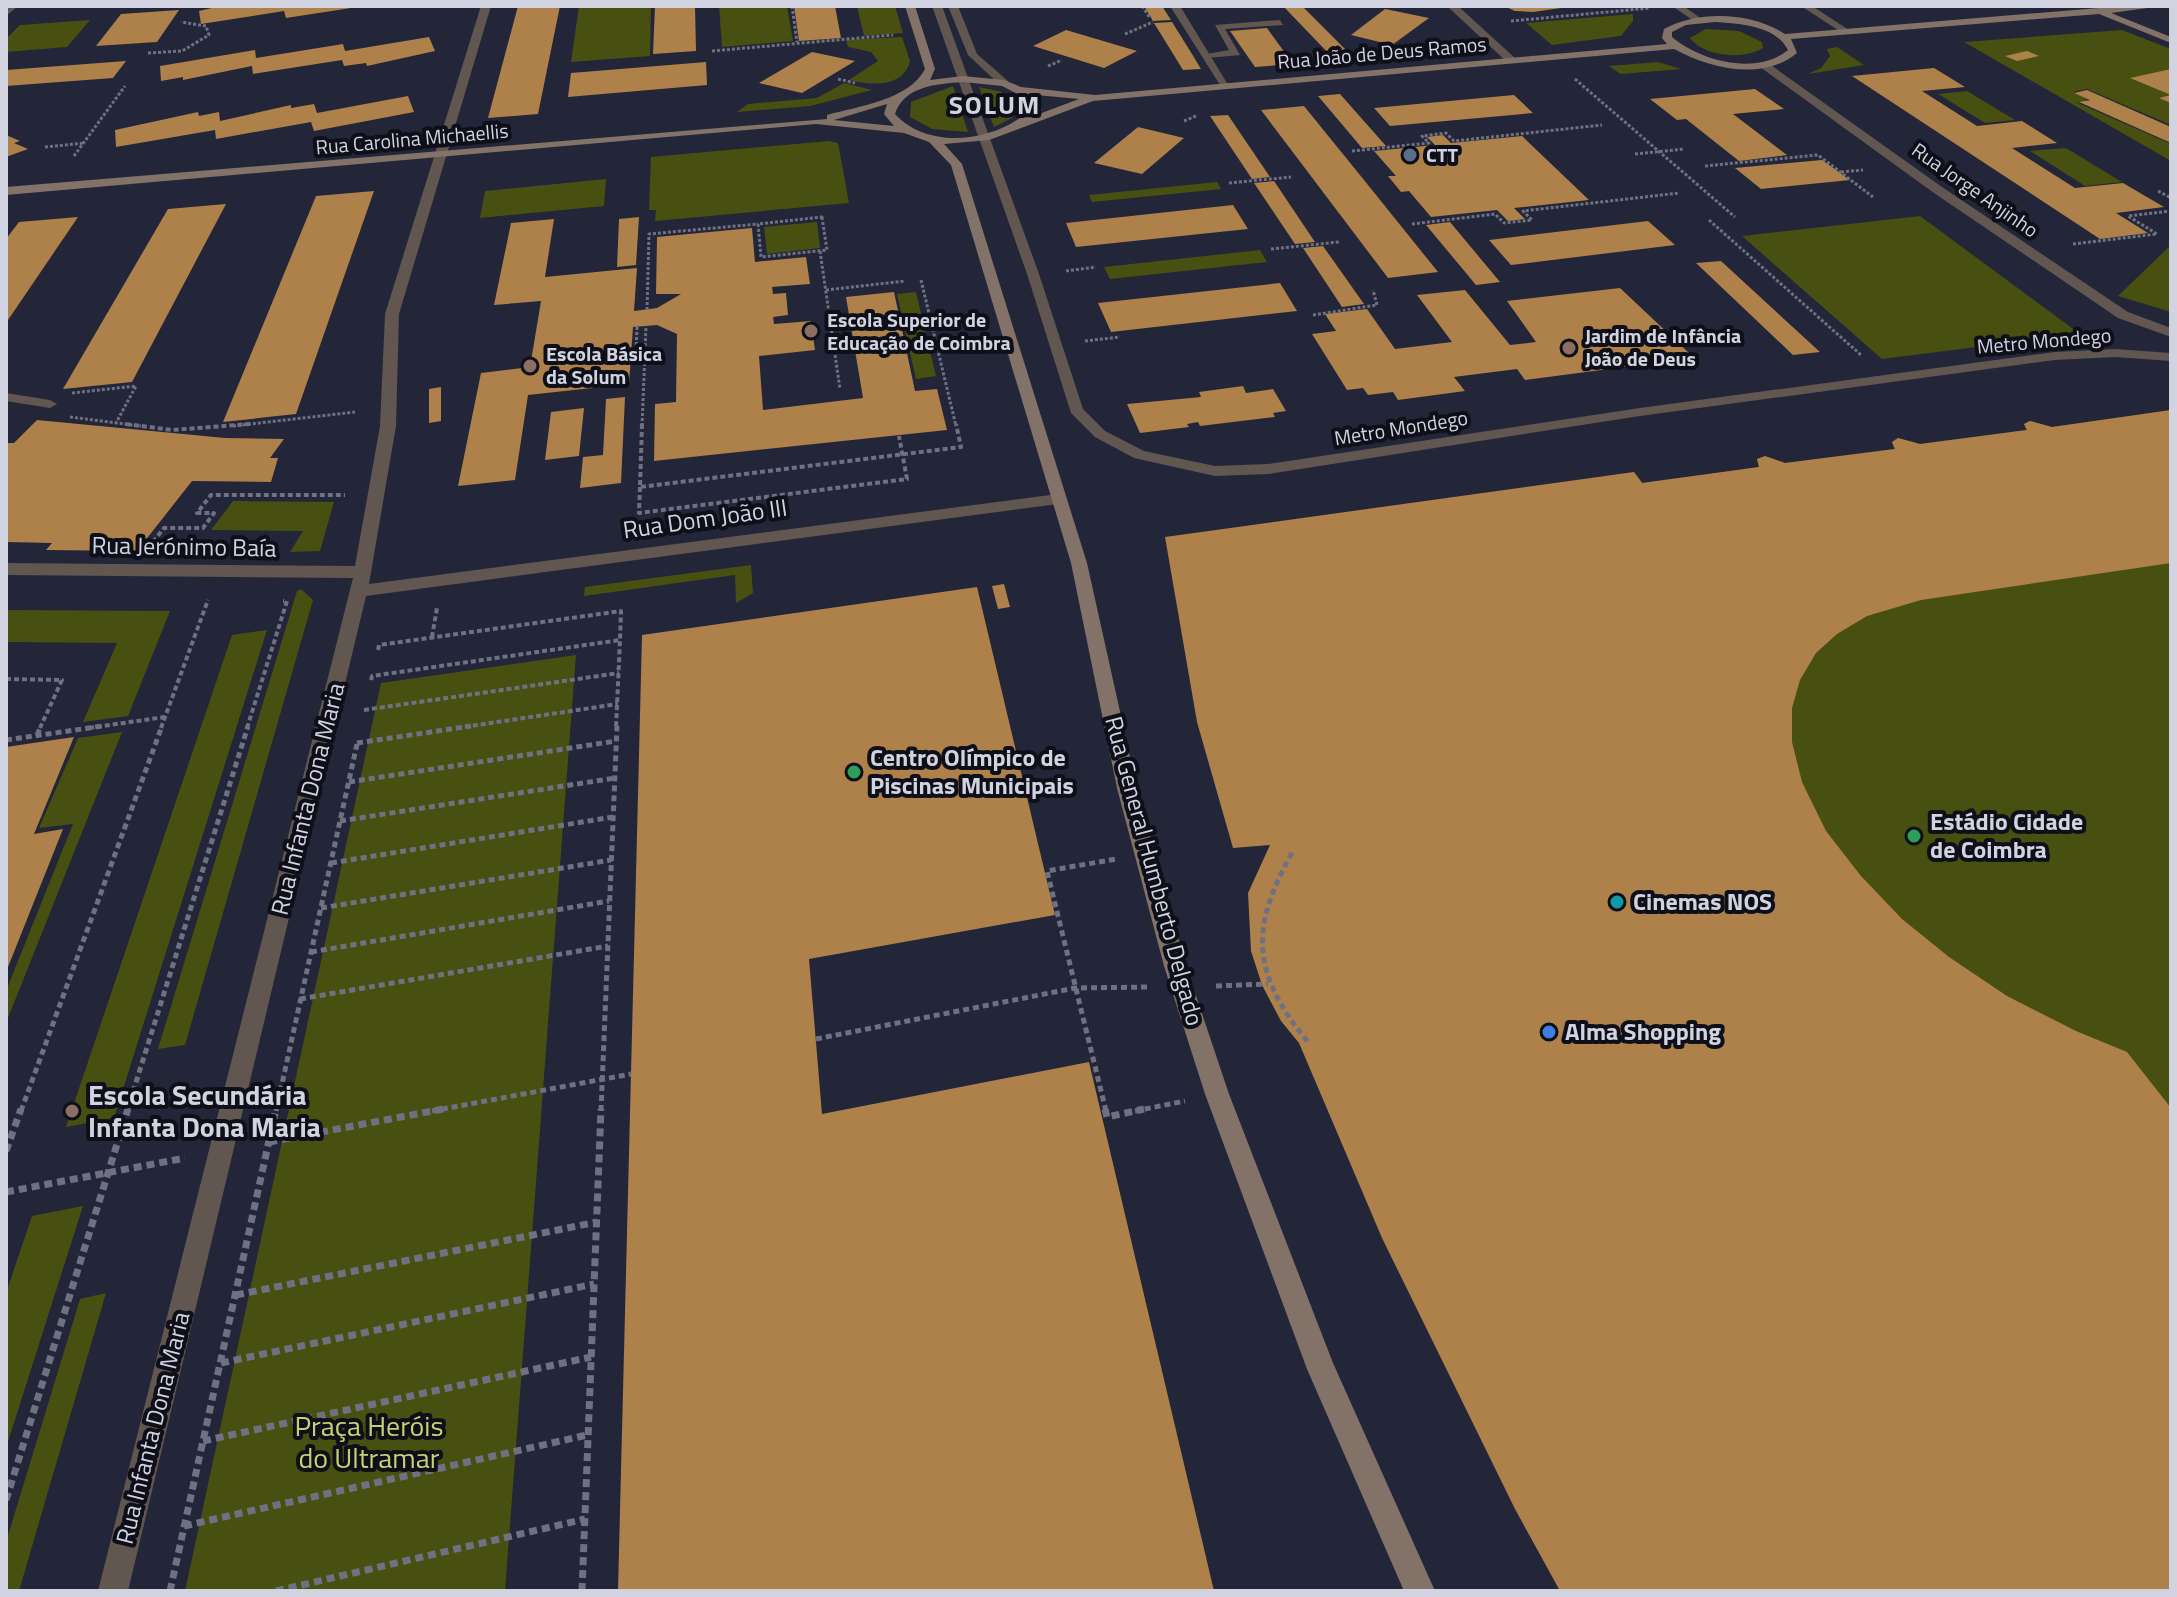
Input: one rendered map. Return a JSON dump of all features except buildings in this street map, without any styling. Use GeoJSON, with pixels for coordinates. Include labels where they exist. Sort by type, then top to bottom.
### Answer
{"type":"FeatureCollection","features":[{"type":"Feature","properties":{"kind":"main road"},"geometry":{"type":"LineString","coordinates":[[910,6],[930,69],[922,85]]}},
{"type":"Feature","properties":{"kind":"main road"},"geometry":{"type":"LineString","coordinates":[[1784,37],[1793,51],[1779,62],[1764,65],[1723,63],[1673,46],[1667,38],[1667,31],[1673,26],[1697,19],[1735,21],[1784,37],[2157,6]]}},
{"type":"Feature","properties":{"kind":"main road"},"geometry":{"type":"LineString","coordinates":[[2100,12],[2171,40]]}},
{"type":"Feature","properties":{"kind":"main road","name":"Rua João de Deus Ramos"},"geometry":{"type":"LineString","coordinates":[[963,79],[1004,83],[1022,90],[1095,98],[1673,46]]}},
{"type":"Feature","properties":{"kind":"main road","name":"Rua Carolina Michaellis"},"geometry":{"type":"LineString","coordinates":[[8,192],[816,121],[897,98],[922,85],[963,79]]}},
{"type":"Feature","properties":{"kind":"main road"},"geometry":{"type":"LineString","coordinates":[[1022,90],[1036,103],[1037,110],[1029,121]]}},
{"type":"Feature","properties":{"kind":"main road"},"geometry":{"type":"LineString","coordinates":[[897,98],[889,114],[903,130]]}},
{"type":"Feature","properties":{"kind":"main road","name":"Rua João de Deus Ramos"},"geometry":{"type":"LineString","coordinates":[[984,138],[1006,133],[1029,121],[1095,98]]}},
{"type":"Feature","properties":{"kind":"main road","name":"Rua Carolina Michaellis"},"geometry":{"type":"LineString","coordinates":[[816,121],[903,130],[932,138],[984,138]]}},
{"type":"Feature","properties":{"kind":"main road","name":"Rua General Humberto Delgado"},"geometry":{"type":"LineString","coordinates":[[932,138],[956,164],[1079,563],[1144,854],[1217,1094],[1321,1369],[1420,1591]]}},
{"type":"Feature","properties":{"kind":"street"},"geometry":{"type":"LineString","coordinates":[[6,13],[13,6]]}},
{"type":"Feature","properties":{"kind":"street","name":"Rua Infanta Dona Maria"},"geometry":{"type":"LineString","coordinates":[[113,1591],[360,581],[388,426],[392,314],[486,6]]}},
{"type":"Feature","properties":{"kind":"street","name":"Metro Mondego"},"geometry":{"type":"LineString","coordinates":[[937,6],[1033,274],[1076,410],[1100,434],[1139,455],[1176,466],[1215,471],[1268,469],[2055,356],[2115,353],[2171,357]]}},
{"type":"Feature","properties":{"kind":"street"},"geometry":{"type":"LineString","coordinates":[[953,6],[973,55],[1004,83]]}},
{"type":"Feature","properties":{"kind":"street"},"geometry":{"type":"LineString","coordinates":[[1175,6],[1226,86]]}},
{"type":"Feature","properties":{"kind":"street"},"geometry":{"type":"LineString","coordinates":[[1452,6],[1511,60]]}},
{"type":"Feature","properties":{"kind":"street"},"geometry":{"type":"LineString","coordinates":[[1677,6],[1697,19]]}},
{"type":"Feature","properties":{"kind":"street"},"geometry":{"type":"LineString","coordinates":[[1806,6],[1847,32]]}},
{"type":"Feature","properties":{"kind":"street"},"geometry":{"type":"LineString","coordinates":[[2074,6],[2087,12]]}},
{"type":"Feature","properties":{"kind":"street"},"geometry":{"type":"LineString","coordinates":[[1207,55],[1236,53],[1218,27],[1280,23]]}},
{"type":"Feature","properties":{"kind":"street","name":"Rua Jorge Anjinho"},"geometry":{"type":"LineString","coordinates":[[1764,65],[1938,190],[2123,315],[2171,333]]}},
{"type":"Feature","properties":{"kind":"street"},"geometry":{"type":"LineString","coordinates":[[6,397],[55,410]]}},
{"type":"Feature","properties":{"kind":"street","name":"Rua Dom João III"},"geometry":{"type":"LineString","coordinates":[[360,581],[1058,499]]}},
{"type":"Feature","properties":{"kind":"street","name":"Rua Jerónimo Baía"},"geometry":{"type":"LineString","coordinates":[[6,569],[132,570],[360,581]]}},
{"type":"Feature","properties":{"kind":"path"},"geometry":{"type":"LineString","coordinates":[[792,6],[797,42]]}},
{"type":"Feature","properties":{"kind":"path"},"geometry":{"type":"LineString","coordinates":[[1511,21],[1631,10]]}},
{"type":"Feature","properties":{"kind":"path"},"geometry":{"type":"LineString","coordinates":[[148,53],[182,51],[209,35],[206,26],[181,22]]}},
{"type":"Feature","properties":{"kind":"path"},"geometry":{"type":"LineString","coordinates":[[1125,34],[1152,22]]}},
{"type":"Feature","properties":{"kind":"path"},"geometry":{"type":"LineString","coordinates":[[712,51],[874,36]]}},
{"type":"Feature","properties":{"kind":"path"},"geometry":{"type":"LineString","coordinates":[[1572,77],[1735,217]]}},
{"type":"Feature","properties":{"kind":"path"},"geometry":{"type":"LineString","coordinates":[[74,156],[125,86]]}},
{"type":"Feature","properties":{"kind":"path"},"geometry":{"type":"LineString","coordinates":[[1352,151],[1429,143],[1422,136],[1434,134],[1446,133],[1454,141],[1602,125]]}},
{"type":"Feature","properties":{"kind":"path"},"geometry":{"type":"LineString","coordinates":[[45,147],[84,143]]}},
{"type":"Feature","properties":{"kind":"path"},"geometry":{"type":"LineString","coordinates":[[1635,154],[1684,149]]}},
{"type":"Feature","properties":{"kind":"path"},"geometry":{"type":"LineString","coordinates":[[1705,166],[1818,155],[1873,197]]}},
{"type":"Feature","properties":{"kind":"path"},"geometry":{"type":"LineString","coordinates":[[1229,183],[1291,177]]}},
{"type":"Feature","properties":{"kind":"path"},"geometry":{"type":"LineString","coordinates":[[2158,191],[2171,198]]}},
{"type":"Feature","properties":{"kind":"path"},"geometry":{"type":"LineString","coordinates":[[1412,224],[1495,214],[1504,223],[1518,222],[1532,220],[1523,211],[1679,193]]}},
{"type":"Feature","properties":{"kind":"path"},"geometry":{"type":"LineString","coordinates":[[2073,244],[2157,234],[2128,216],[2171,211]]}},
{"type":"Feature","properties":{"kind":"path"},"geometry":{"type":"LineString","coordinates":[[647,310],[649,234],[822,217],[827,250],[761,257],[758,224]]}},
{"type":"Feature","properties":{"kind":"path"},"geometry":{"type":"LineString","coordinates":[[1709,220],[1888,379]]}},
{"type":"Feature","properties":{"kind":"path"},"geometry":{"type":"LineString","coordinates":[[1271,249],[1339,242]]}},
{"type":"Feature","properties":{"kind":"path"},"geometry":{"type":"LineString","coordinates":[[820,251],[840,389]]}},
{"type":"Feature","properties":{"kind":"path"},"geometry":{"type":"LineString","coordinates":[[1066,271],[1096,267]]}},
{"type":"Feature","properties":{"kind":"path"},"geometry":{"type":"LineString","coordinates":[[640,487],[961,447],[921,280]]}},
{"type":"Feature","properties":{"kind":"path"},"geometry":{"type":"LineString","coordinates":[[826,290],[905,281]]}},
{"type":"Feature","properties":{"kind":"path"},"geometry":{"type":"LineString","coordinates":[[1313,315],[1377,305],[1373,290]]}},
{"type":"Feature","properties":{"kind":"path"},"geometry":{"type":"LineString","coordinates":[[646,326],[639,513],[907,479],[899,436]]}},
{"type":"Feature","properties":{"kind":"path"},"geometry":{"type":"LineString","coordinates":[[637,327],[636,353],[645,352]]}},
{"type":"Feature","properties":{"kind":"path"},"geometry":{"type":"LineString","coordinates":[[1085,341],[1120,337]]}},
{"type":"Feature","properties":{"kind":"path"},"geometry":{"type":"LineString","coordinates":[[68,393],[136,386],[116,423]]}},
{"type":"Feature","properties":{"kind":"path"},"geometry":{"type":"LineString","coordinates":[[55,410],[116,423],[208,429],[355,412]]}},
{"type":"Feature","properties":{"kind":"path"},"geometry":{"type":"LineString","coordinates":[[132,570],[164,528],[203,528],[214,513],[197,513],[211,495],[346,495]]}},
{"type":"Feature","properties":{"kind":"path"},"geometry":{"type":"LineString","coordinates":[[431,638],[439,595]]}},
{"type":"Feature","properties":{"kind":"path"},"geometry":{"type":"LineString","coordinates":[[6,1151],[208,600]]}},
{"type":"Feature","properties":{"kind":"path"},"geometry":{"type":"LineString","coordinates":[[6,1500],[287,601]]}},
{"type":"Feature","properties":{"kind":"path"},"geometry":{"type":"LineString","coordinates":[[379,645],[621,611],[582,1591]]}},
{"type":"Feature","properties":{"kind":"path"},"geometry":{"type":"LineString","coordinates":[[370,687],[372,676],[620,640]]}},
{"type":"Feature","properties":{"kind":"path"},"geometry":{"type":"LineString","coordinates":[[364,710],[619,673]]}},
{"type":"Feature","properties":{"kind":"path"},"geometry":{"type":"LineString","coordinates":[[6,679],[62,680],[37,735]]}},
{"type":"Feature","properties":{"kind":"path"},"geometry":{"type":"LineString","coordinates":[[362,721],[367,699]]}},
{"type":"Feature","properties":{"kind":"path"},"geometry":{"type":"LineString","coordinates":[[357,743],[618,704]]}},
{"type":"Feature","properties":{"kind":"path"},"geometry":{"type":"LineString","coordinates":[[6,740],[165,717]]}},
{"type":"Feature","properties":{"kind":"path"},"geometry":{"type":"LineString","coordinates":[[170,1591],[359,732]]}},
{"type":"Feature","properties":{"kind":"path"},"geometry":{"type":"LineString","coordinates":[[349,782],[616,741]]}},
{"type":"Feature","properties":{"kind":"path"},"geometry":{"type":"LineString","coordinates":[[340,821],[615,778]]}},
{"type":"Feature","properties":{"kind":"path"},"geometry":{"type":"LineString","coordinates":[[331,863],[613,817]]}},
{"type":"Feature","properties":{"kind":"path"},"geometry":{"type":"LineString","coordinates":[[1292,853],[1275,878],[1259,923],[1259,951],[1265,985],[1287,1019],[1308,1042]]}},
{"type":"Feature","properties":{"kind":"path"},"geometry":{"type":"LineString","coordinates":[[1144,854],[1047,871],[1107,1117],[1217,1094]]}},
{"type":"Feature","properties":{"kind":"path"},"geometry":{"type":"LineString","coordinates":[[321,908],[611,860]]}},
{"type":"Feature","properties":{"kind":"path"},"geometry":{"type":"LineString","coordinates":[[311,952],[610,901]]}},
{"type":"Feature","properties":{"kind":"path"},"geometry":{"type":"LineString","coordinates":[[300,999],[608,946]]}},
{"type":"Feature","properties":{"kind":"path"},"geometry":{"type":"LineString","coordinates":[[816,1039],[1075,988]]}},
{"type":"Feature","properties":{"kind":"path"},"geometry":{"type":"LineString","coordinates":[[269,1142],[631,1074]]}},
{"type":"Feature","properties":{"kind":"path"},"geometry":{"type":"LineString","coordinates":[[6,1192],[221,1151]]}},
{"type":"Feature","properties":{"kind":"path"},"geometry":{"type":"LineString","coordinates":[[236,1295],[597,1222]]}},
{"type":"Feature","properties":{"kind":"path"},"geometry":{"type":"LineString","coordinates":[[221,1363],[594,1284]]}},
{"type":"Feature","properties":{"kind":"path"},"geometry":{"type":"LineString","coordinates":[[203,1441],[591,1357]]}},
{"type":"Feature","properties":{"kind":"path"},"geometry":{"type":"LineString","coordinates":[[184,1526],[587,1435]]}},
{"type":"Feature","properties":{"kind":"path"},"geometry":{"type":"LineString","coordinates":[[276,1591],[585,1519]]}},
{"type":"Feature","properties":{"kind":"green space"},"geometry":{"type":"Polygon","coordinates":[[[579,6],[651,6],[650,56],[571,62],[579,6]]]}},
{"type":"Feature","properties":{"kind":"green space"},"geometry":{"type":"Polygon","coordinates":[[[719,6],[787,6],[793,41],[722,47],[719,6]]]}},
{"type":"Feature","properties":{"kind":"green space"},"geometry":{"type":"Polygon","coordinates":[[[857,6],[895,6],[903,33],[864,36],[857,6]]]}},
{"type":"Feature","properties":{"kind":"green space"},"geometry":{"type":"Polygon","coordinates":[[[1633,14],[1633,21],[1621,36],[1552,45],[1526,23],[1633,14]]]}},
{"type":"Feature","properties":{"kind":"green space"},"geometry":{"type":"Polygon","coordinates":[[[90,20],[67,47],[6,52],[6,39],[20,25],[90,20]]]}},
{"type":"Feature","properties":{"kind":"green space"},"geometry":{"type":"Polygon","coordinates":[[[1706,29],[1739,31],[1762,42],[1763,48],[1746,54],[1714,53],[1690,38],[1706,29]]]}},
{"type":"Feature","properties":{"kind":"green space"},"geometry":{"type":"Polygon","coordinates":[[[2122,30],[2171,49],[2171,125],[2087,89],[2073,92],[2089,99],[2078,103],[2171,144],[2171,161],[1964,42],[2122,30]]]}},
{"type":"Feature","properties":{"kind":"green space"},"geometry":{"type":"Polygon","coordinates":[[[902,37],[910,61],[900,76],[893,81],[875,84],[849,80],[878,61],[871,52],[848,47],[846,40],[902,37]]]}},
{"type":"Feature","properties":{"kind":"green space"},"geometry":{"type":"Polygon","coordinates":[[[1837,47],[1864,65],[1808,74],[1821,68],[1830,56],[1827,49],[1837,47]]]}},
{"type":"Feature","properties":{"kind":"green space"},"geometry":{"type":"Polygon","coordinates":[[[1658,62],[1681,69],[1621,74],[1609,66],[1658,62]]]}},
{"type":"Feature","properties":{"kind":"green space"},"geometry":{"type":"Polygon","coordinates":[[[844,83],[872,90],[810,106],[737,112],[748,104],[817,98],[844,83]]]}},
{"type":"Feature","properties":{"kind":"green space"},"geometry":{"type":"Polygon","coordinates":[[[953,86],[968,132],[932,129],[910,117],[911,102],[953,86]]]}},
{"type":"Feature","properties":{"kind":"green space"},"geometry":{"type":"Polygon","coordinates":[[[979,87],[1002,92],[1017,104],[1012,118],[994,127],[979,87]]]}},
{"type":"Feature","properties":{"kind":"green space"},"geometry":{"type":"Polygon","coordinates":[[[1967,91],[2015,120],[1985,123],[1938,94],[1967,91]]]}},
{"type":"Feature","properties":{"kind":"green space"},"geometry":{"type":"Polygon","coordinates":[[[829,141],[838,143],[849,203],[655,221],[656,210],[649,210],[651,157],[829,141]]]}},
{"type":"Feature","properties":{"kind":"green space"},"geometry":{"type":"Polygon","coordinates":[[[2066,148],[2122,182],[2085,186],[2030,151],[2066,148]]]}},
{"type":"Feature","properties":{"kind":"green space"},"geometry":{"type":"Polygon","coordinates":[[[606,179],[604,206],[480,218],[485,191],[606,179]]]}},
{"type":"Feature","properties":{"kind":"green space"},"geometry":{"type":"Polygon","coordinates":[[[1217,182],[1221,189],[1092,202],[1089,195],[1217,182]]]}},
{"type":"Feature","properties":{"kind":"green space"},"geometry":{"type":"Polygon","coordinates":[[[1920,216],[2080,334],[1882,359],[1742,236],[1920,216]]]}},
{"type":"Feature","properties":{"kind":"green space"},"geometry":{"type":"Polygon","coordinates":[[[817,222],[820,248],[767,254],[764,227],[817,222]]]}},
{"type":"Feature","properties":{"kind":"green space"},"geometry":{"type":"Polygon","coordinates":[[[2171,245],[2171,312],[2118,296],[2171,245]]]}},
{"type":"Feature","properties":{"kind":"green space"},"geometry":{"type":"Polygon","coordinates":[[[1260,250],[1267,262],[1110,279],[1104,267],[1260,250]]]}},
{"type":"Feature","properties":{"kind":"green space"},"geometry":{"type":"Polygon","coordinates":[[[916,292],[936,376],[916,379],[897,294],[916,292]]]}},
{"type":"Feature","properties":{"kind":"green space","name":"Estádio Cidade de Coimbra"},"geometry":{"type":"Polygon","coordinates":[[[2171,410],[2171,1278],[2014,1195],[1671,557],[1606,476],[1634,472],[1643,483],[1759,467],[1757,459],[1765,456],[1785,463],[1894,449],[1892,442],[1898,438],[1920,444],[2026,430],[2024,424],[2030,421],[2052,427],[2171,410]]]}},
{"type":"Feature","properties":{"kind":"green space"},"geometry":{"type":"Polygon","coordinates":[[[233,501],[334,502],[320,551],[290,552],[303,531],[211,530],[233,501]]]}},
{"type":"Feature","properties":{"kind":"green space"},"geometry":{"type":"Polygon","coordinates":[[[751,565],[753,593],[736,603],[735,575],[584,596],[585,587],[751,565]]]}},
{"type":"Feature","properties":{"kind":"green space"},"geometry":{"type":"Polygon","coordinates":[[[301,589],[313,600],[185,1045],[158,1049],[297,591],[301,589]]]}},
{"type":"Feature","properties":{"kind":"green space"},"geometry":{"type":"Polygon","coordinates":[[[6,610],[170,611],[128,716],[83,722],[117,643],[6,642],[6,610]]]}},
{"type":"Feature","properties":{"kind":"green space"},"geometry":{"type":"Polygon","coordinates":[[[267,630],[114,1118],[66,1127],[232,635],[267,630]]]}},
{"type":"Feature","properties":{"kind":"green space","name":"Praça Heróis do Ultramar"},"geometry":{"type":"Polygon","coordinates":[[[576,655],[505,1591],[185,1591],[381,683],[576,655]]]}},
{"type":"Feature","properties":{"kind":"green space"},"geometry":{"type":"Polygon","coordinates":[[[122,732],[6,1023],[6,991],[73,824],[39,828],[78,738],[122,732]]]}},
{"type":"Feature","properties":{"kind":"green space"},"geometry":{"type":"Polygon","coordinates":[[[83,1206],[6,1448],[6,1293],[32,1216],[83,1206]]]}},
{"type":"Feature","properties":{"kind":"green space"},"geometry":{"type":"Polygon","coordinates":[[[106,1293],[19,1591],[6,1591],[6,1542],[80,1299],[106,1293]]]}},
{"type":"Feature","properties":{"kind":"place","name":"CTT"},"geometry":{"type":"Point","coordinates":[1410,155]}},
{"type":"Feature","properties":{"kind":"place","name":"Escola Superior de Educação de Coimbra"},"geometry":{"type":"Point","coordinates":[811,331]}},
{"type":"Feature","properties":{"kind":"place","name":"Jardim de Infância João de Deus"},"geometry":{"type":"Point","coordinates":[1569,348]}},
{"type":"Feature","properties":{"kind":"place","name":"Escola Básica da Solum"},"geometry":{"type":"Point","coordinates":[530,366]}},
{"type":"Feature","properties":{"kind":"place","name":"Centro Olímpico de Piscinas Municipais"},"geometry":{"type":"Point","coordinates":[854,772]}},
{"type":"Feature","properties":{"kind":"place","name":"Estádio Cidade de Coimbra"},"geometry":{"type":"Point","coordinates":[1914,836]}},
{"type":"Feature","properties":{"kind":"place","name":"Cinemas NOS"},"geometry":{"type":"Point","coordinates":[1617,902]}},
{"type":"Feature","properties":{"kind":"place","name":"Alma Shopping"},"geometry":{"type":"Point","coordinates":[1549,1032]}},
{"type":"Feature","properties":{"kind":"place","name":"Escola Secundária Infanta Dona Maria"},"geometry":{"type":"Point","coordinates":[72,1111]}},
{"type":"Feature","properties":{"kind":"district","name":"SOLUM"},"geometry":{"type":"Point","coordinates":[995,105]}}]}
